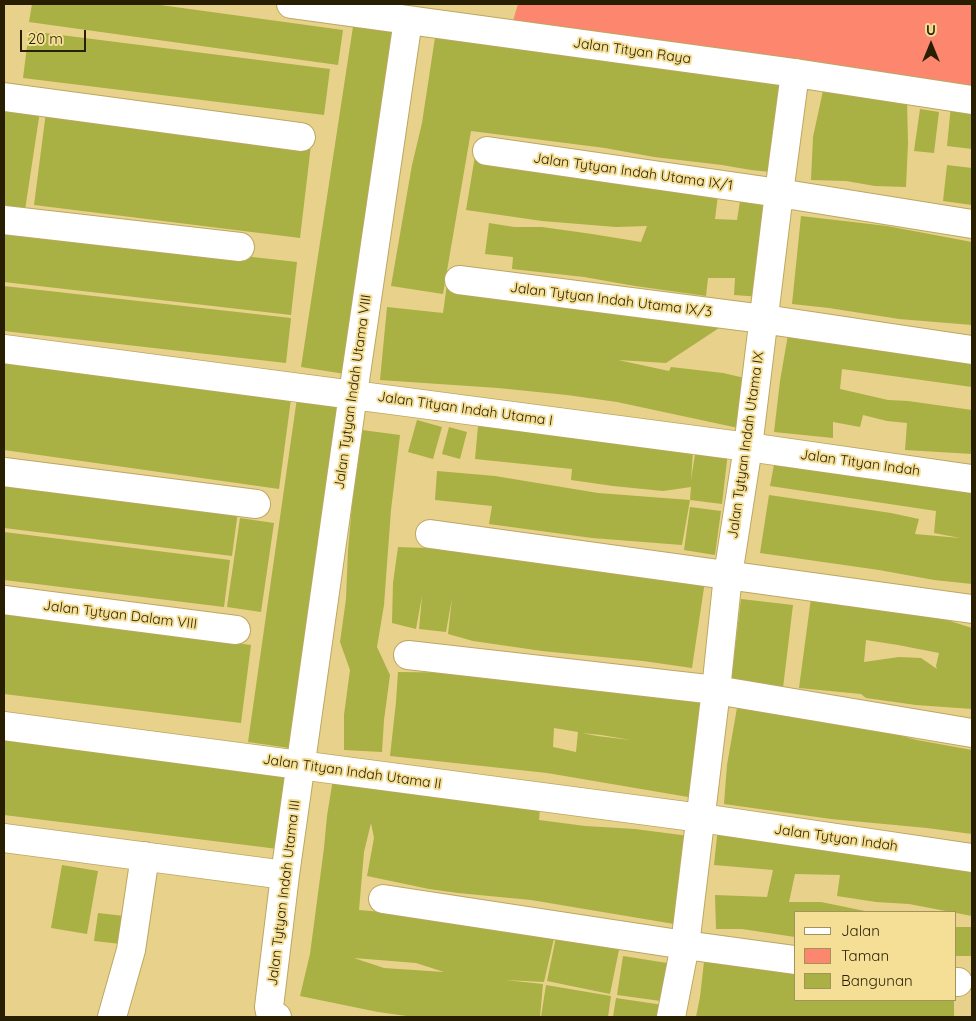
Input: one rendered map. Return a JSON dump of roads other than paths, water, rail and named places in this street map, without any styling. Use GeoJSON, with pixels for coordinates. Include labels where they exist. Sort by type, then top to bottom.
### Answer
{"type":"FeatureCollection","features":[{"type":"Feature","properties":{"kind":"street","name":"Jalan Tityan Raya"},"geometry":{"type":"LineString","coordinates":[[291,4],[796,73],[972,100]]}},
{"type":"Feature","properties":{"kind":"street","name":"Jalan Tytyan Indah Utama VIII"},"geometry":{"type":"LineString","coordinates":[[301,765],[408,20]]}},
{"type":"Feature","properties":{"kind":"street","name":"Jalan Tytyan Indah Utama IX"},"geometry":{"type":"LineString","coordinates":[[671,1017],[685,945],[728,575],[748,447],[778,193],[796,73]]}},
{"type":"Feature","properties":{"kind":"street"},"geometry":{"type":"LineString","coordinates":[[4,97],[301,137]]}},
{"type":"Feature","properties":{"kind":"street","name":"Jalan Tytyan Indah Utama IX/1"},"geometry":{"type":"LineString","coordinates":[[487,152],[778,193],[972,224]]}},
{"type":"Feature","properties":{"kind":"street"},"geometry":{"type":"LineString","coordinates":[[4,220],[240,247]]}},
{"type":"Feature","properties":{"kind":"street","name":"Jalan Tytyan Indah Utama IX/3"},"geometry":{"type":"LineString","coordinates":[[458,280],[763,319],[972,350]]}},
{"type":"Feature","properties":{"kind":"street","name":"Jalan Tityan Indah Utama I"},"geometry":{"type":"LineString","coordinates":[[4,349],[748,447]]}},
{"type":"Feature","properties":{"kind":"street","name":"Jalan Tityan Indah"},"geometry":{"type":"LineString","coordinates":[[748,447],[972,479]]}},
{"type":"Feature","properties":{"kind":"street"},"geometry":{"type":"LineString","coordinates":[[4,472],[256,504]]}},
{"type":"Feature","properties":{"kind":"street"},"geometry":{"type":"LineString","coordinates":[[430,534],[972,609]]}},
{"type":"Feature","properties":{"kind":"street","name":"Jalan Tytyan Dalam VIII"},"geometry":{"type":"LineString","coordinates":[[4,600],[236,630]]}},
{"type":"Feature","properties":{"kind":"street"},"geometry":{"type":"LineString","coordinates":[[408,656],[716,690],[972,733]]}},
{"type":"Feature","properties":{"kind":"street","name":"Jalan Tityan Indah Utama II"},"geometry":{"type":"LineString","coordinates":[[4,726],[701,818]]}},
{"type":"Feature","properties":{"kind":"street","name":"Jalan Tytyan Indah Utama III"},"geometry":{"type":"LineString","coordinates":[[277,1017],[273,1016],[269,1007],[301,765]]}},
{"type":"Feature","properties":{"kind":"street","name":"Jalan Tytyan Indah"},"geometry":{"type":"LineString","coordinates":[[701,818],[972,858]]}},
{"type":"Feature","properties":{"kind":"street"},"geometry":{"type":"LineString","coordinates":[[4,838],[285,875]]}},
{"type":"Feature","properties":{"kind":"street"},"geometry":{"type":"LineString","coordinates":[[112,1017],[132,950],[145,856]]}},
{"type":"Feature","properties":{"kind":"street"},"geometry":{"type":"LineString","coordinates":[[383,899],[794,960]]}}]}
